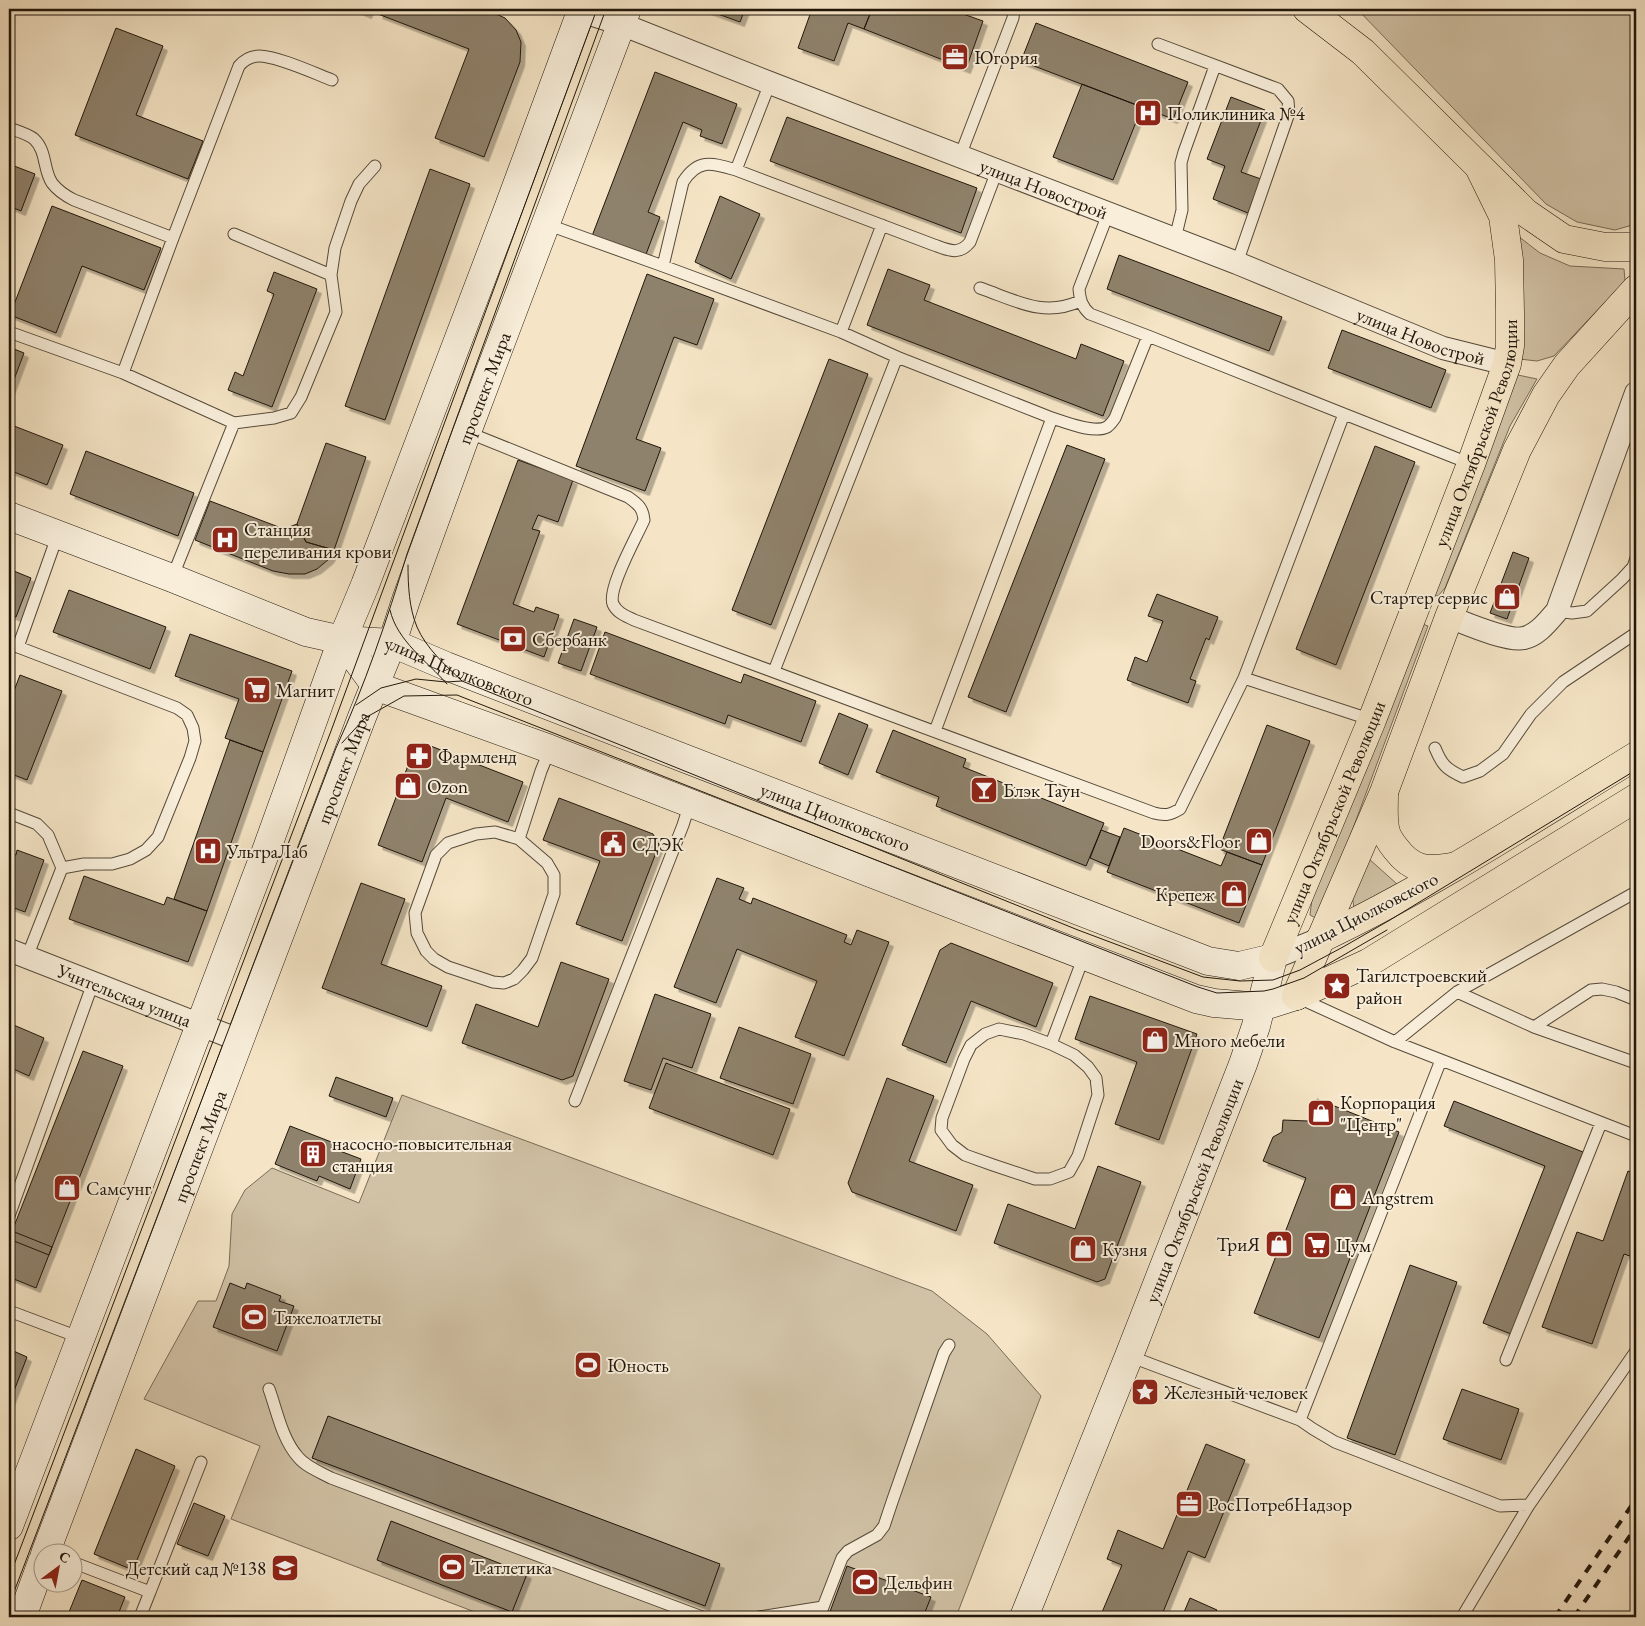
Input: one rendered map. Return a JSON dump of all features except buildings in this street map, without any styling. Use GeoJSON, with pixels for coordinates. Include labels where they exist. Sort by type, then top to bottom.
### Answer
{"type":"FeatureCollection","features":[{"type":"Feature","properties":{"kind":"main road"},"geometry":{"type":"LineString","coordinates":[[1307,9],[1363,52],[1526,213],[1564,239],[1605,248],[1636,248]]}},
{"type":"Feature","properties":{"kind":"main road"},"geometry":{"type":"LineString","coordinates":[[1337,9],[1363,52]]}},
{"type":"Feature","properties":{"kind":"main road"},"geometry":{"type":"LineString","coordinates":[[9,1526],[266,851],[342,640],[365,585],[582,10]]}},
{"type":"Feature","properties":{"kind":"main road","name":"проспект Мира"},"geometry":{"type":"LineString","coordinates":[[50,1544],[239,1040],[392,643],[544,224],[624,17]]}},
{"type":"Feature","properties":{"kind":"main road","name":"улица Октябрьской Революции"},"geometry":{"type":"LineString","coordinates":[[1024,1617],[1129,1356],[1243,1064],[1274,958],[1372,720],[1508,364],[1510,313],[1508,260],[1503,216],[1479,168]]}},
{"type":"Feature","properties":{"kind":"main road","name":"улица Октябрьской Революции"},"geometry":{"type":"LineString","coordinates":[[1296,996],[1384,792],[1449,617],[1517,450],[1546,394],[1566,365],[1636,289]]}},
{"type":"Feature","properties":{"kind":"main road","name":"улица Циолковского"},"geometry":{"type":"LineString","coordinates":[[9,516],[172,578],[306,632],[342,640],[392,643],[456,670],[1208,961],[1239,966],[1274,958]]}},
{"type":"Feature","properties":{"kind":"main road"},"geometry":{"type":"LineString","coordinates":[[1416,606],[1449,617]]}},
{"type":"Feature","properties":{"kind":"main road"},"geometry":{"type":"LineString","coordinates":[[342,640],[375,685]]}},
{"type":"Feature","properties":{"kind":"main road","name":"улица Циолковского"},"geometry":{"type":"LineString","coordinates":[[375,685],[550,749],[1196,998],[1223,1004],[1261,1007],[1296,996],[1368,963],[1636,798]]}},
{"type":"Feature","properties":{"kind":"main road","name":"улица Циолковского"},"geometry":{"type":"LineString","coordinates":[[1320,939],[1352,924],[1458,866],[1636,756]]}},
{"type":"Feature","properties":{"kind":"main road"},"geometry":{"type":"LineString","coordinates":[[1384,792],[1385,829],[1392,844],[1403,859],[1416,868],[1436,870],[1458,866]]}},
{"type":"Feature","properties":{"kind":"main road","name":"проспект Мира"},"geometry":{"type":"LineString","coordinates":[[22,1617],[32,1591]]}},
{"type":"Feature","properties":{"kind":"street","name":"улица Новострой"},"geometry":{"type":"LineString","coordinates":[[582,10],[624,17],[770,84],[1237,263],[1443,348],[1508,364]]}},
{"type":"Feature","properties":{"kind":"street"},"geometry":{"type":"LineString","coordinates":[[1449,617],[1500,635],[1524,638],[1540,629],[1557,610],[1636,393]]}},
{"type":"Feature","properties":{"kind":"street","name":"улица Циолковского"},"geometry":{"type":"LineString","coordinates":[[1274,958],[1320,939]]}},
{"type":"Feature","properties":{"kind":"street","name":"Учительская улица"},"geometry":{"type":"LineString","coordinates":[[18,954],[239,1040]]}},
{"type":"Feature","properties":{"kind":"lane"},"geometry":{"type":"LineString","coordinates":[[960,156],[1013,18],[1014,9]]}},
{"type":"Feature","properties":{"kind":"lane"},"geometry":{"type":"LineString","coordinates":[[1158,44],[1278,90],[1288,101],[1289,113],[1237,263]]}},
{"type":"Feature","properties":{"kind":"lane"},"geometry":{"type":"LineString","coordinates":[[123,373],[239,66],[243,61],[259,56],[269,57],[332,80]]}},
{"type":"Feature","properties":{"kind":"lane"},"geometry":{"type":"LineString","coordinates":[[1175,239],[1182,210],[1181,163],[1215,66]]}},
{"type":"Feature","properties":{"kind":"lane"},"geometry":{"type":"LineString","coordinates":[[736,170],[770,84]]}},
{"type":"Feature","properties":{"kind":"lane"},"geometry":{"type":"LineString","coordinates":[[9,128],[33,138],[40,146],[52,182],[61,193],[74,200],[173,238]]}},
{"type":"Feature","properties":{"kind":"lane"},"geometry":{"type":"LineString","coordinates":[[663,266],[683,182],[690,172],[703,165],[714,164],[736,170],[948,250],[958,251],[965,249],[970,242],[997,170]]}},
{"type":"Feature","properties":{"kind":"lane"},"geometry":{"type":"LineString","coordinates":[[9,332],[123,373],[234,423],[274,418],[291,413],[300,397],[336,312],[331,275],[335,248],[351,201],[359,184],[375,166]]}},
{"type":"Feature","properties":{"kind":"lane"},"geometry":{"type":"LineString","coordinates":[[1108,214],[1079,289],[1080,301],[1085,310],[1090,314],[1471,464]]}},
{"type":"Feature","properties":{"kind":"lane"},"geometry":{"type":"LineString","coordinates":[[544,224],[841,332],[897,357],[1052,418],[1089,428],[1106,427],[1115,418],[1148,336]]}},
{"type":"Feature","properties":{"kind":"lane"},"geometry":{"type":"LineString","coordinates":[[841,332],[882,225]]}},
{"type":"Feature","properties":{"kind":"lane"},"geometry":{"type":"LineString","coordinates":[[234,234],[331,275]]}},
{"type":"Feature","properties":{"kind":"lane"},"geometry":{"type":"LineString","coordinates":[[980,288],[1033,307],[1052,309],[1068,306],[1080,301]]}},
{"type":"Feature","properties":{"kind":"lane"},"geometry":{"type":"LineString","coordinates":[[774,672],[897,357]]}},
{"type":"Feature","properties":{"kind":"lane"},"geometry":{"type":"LineString","coordinates":[[467,432],[628,497],[638,504],[643,513],[644,520],[618,577],[612,597],[613,604],[620,613],[634,620],[1154,813],[1170,815],[1180,809],[1187,798],[1244,678],[1344,414]]}},
{"type":"Feature","properties":{"kind":"lane"},"geometry":{"type":"LineString","coordinates":[[935,731],[1052,418]]}},
{"type":"Feature","properties":{"kind":"lane"},"geometry":{"type":"LineString","coordinates":[[172,578],[234,423]]}},
{"type":"Feature","properties":{"kind":"lane"},"geometry":{"type":"LineString","coordinates":[[58,534],[14,646],[177,708],[188,715],[195,741],[158,837],[146,850],[130,859],[112,864],[84,864],[62,868]]}},
{"type":"Feature","properties":{"kind":"lane"},"geometry":{"type":"LineString","coordinates":[[1557,610],[1572,613],[1587,611],[1622,579],[1633,566],[1636,558]]}},
{"type":"Feature","properties":{"kind":"lane"},"geometry":{"type":"LineString","coordinates":[[1435,748],[1439,758],[1448,769],[1463,777],[1480,771],[1503,754],[1532,714],[1563,682],[1636,632]]}},
{"type":"Feature","properties":{"kind":"lane"},"geometry":{"type":"LineString","coordinates":[[1244,678],[1372,720]]}},
{"type":"Feature","properties":{"kind":"lane"},"geometry":{"type":"LineString","coordinates":[[519,839],[550,749]]}},
{"type":"Feature","properties":{"kind":"lane"},"geometry":{"type":"LineString","coordinates":[[576,1101],[690,803]]}},
{"type":"Feature","properties":{"kind":"lane"},"geometry":{"type":"LineString","coordinates":[[9,813],[37,824],[48,835],[62,868]]}},
{"type":"Feature","properties":{"kind":"lane"},"geometry":{"type":"LineString","coordinates":[[494,832],[519,839],[547,863],[554,875],[554,894],[532,958],[514,979],[504,983],[493,982],[448,967],[434,959],[426,951],[417,933],[415,913],[436,855],[448,843],[476,834],[494,832]]}},
{"type":"Feature","properties":{"kind":"lane"},"geometry":{"type":"LineString","coordinates":[[18,954],[62,868]]}},
{"type":"Feature","properties":{"kind":"lane"},"geometry":{"type":"LineString","coordinates":[[1395,1042],[1457,992],[1636,892]]}},
{"type":"Feature","properties":{"kind":"lane"},"geometry":{"type":"LineString","coordinates":[[1051,1044],[1084,955]]}},
{"type":"Feature","properties":{"kind":"lane"},"geometry":{"type":"LineString","coordinates":[[9,1216],[93,983]]}},
{"type":"Feature","properties":{"kind":"lane"},"geometry":{"type":"LineString","coordinates":[[1534,1028],[1591,990],[1602,989],[1616,992],[1636,1000]]}},
{"type":"Feature","properties":{"kind":"lane"},"geometry":{"type":"LineString","coordinates":[[1457,992],[1534,1028],[1636,1063]]}},
{"type":"Feature","properties":{"kind":"lane"},"geometry":{"type":"LineString","coordinates":[[1296,996],[1395,1042],[1636,1136]]}},
{"type":"Feature","properties":{"kind":"lane"},"geometry":{"type":"LineString","coordinates":[[999,1029],[1024,1034],[1051,1044],[1074,1055],[1088,1067],[1096,1078],[1098,1095],[1078,1156],[1069,1172],[1050,1179],[1035,1179],[965,1155],[952,1145],[941,1130],[942,1118],[971,1045],[985,1034],[999,1029]]}},
{"type":"Feature","properties":{"kind":"lane"},"geometry":{"type":"LineString","coordinates":[[1300,1420],[1441,1060]]}},
{"type":"Feature","properties":{"kind":"lane"},"geometry":{"type":"LineString","coordinates":[[1506,1360],[1601,1123]]}},
{"type":"Feature","properties":{"kind":"lane"},"geometry":{"type":"LineString","coordinates":[[9,1311],[81,1338]]}},
{"type":"Feature","properties":{"kind":"lane"},"geometry":{"type":"LineString","coordinates":[[759,1617],[822,1612],[842,1558],[848,1551],[878,1535],[884,1526],[944,1353],[949,1345]]}},
{"type":"Feature","properties":{"kind":"lane"},"geometry":{"type":"LineString","coordinates":[[1462,1617],[1529,1505],[1636,1351]]}},
{"type":"Feature","properties":{"kind":"lane"},"geometry":{"type":"LineString","coordinates":[[1129,1356],[1300,1420],[1313,1430],[1335,1442],[1500,1506],[1529,1505]]}},
{"type":"Feature","properties":{"kind":"lane"},"geometry":{"type":"LineString","coordinates":[[269,1389],[285,1435],[292,1448],[298,1459],[313,1470],[702,1617]]}},
{"type":"Feature","properties":{"kind":"lane"},"geometry":{"type":"LineString","coordinates":[[140,1617],[201,1462]]}},
{"type":"Feature","properties":{"kind":"lane"},"geometry":{"type":"LineString","coordinates":[[82,1566],[150,1592]]}},
{"type":"Feature","properties":{"kind":"shaded area"},"geometry":{"type":"Polygon","coordinates":[[[1357,9],[1636,9],[1636,224],[1615,230],[1577,222],[1546,204],[1357,9]]]}},
{"type":"Feature","properties":{"kind":"shaded area"},"geometry":{"type":"Polygon","coordinates":[[[1518,236],[1540,253],[1570,266],[1624,269],[1625,281],[1554,356],[1537,361],[1519,359],[1518,236]]]}},
{"type":"Feature","properties":{"kind":"shaded area"},"geometry":{"type":"Polygon","coordinates":[[[1513,374],[1537,379],[1510,426],[1445,588],[1438,596],[1429,592],[1513,374]]]}},
{"type":"Feature","properties":{"kind":"shaded area"},"geometry":{"type":"Polygon","coordinates":[[[1416,622],[1428,626],[1319,920],[1310,915],[1313,891],[1416,622]]]}},
{"type":"Feature","properties":{"kind":"shaded area"},"geometry":{"type":"Polygon","coordinates":[[[1368,858],[1397,884],[1354,908],[1352,894],[1368,858]]]}},
{"type":"Feature","properties":{"kind":"shaded area","name":"Юность"},"geometry":{"type":"Polygon","coordinates":[[[402,1095],[932,1291],[987,1334],[1041,1396],[956,1617],[488,1617],[231,1519],[260,1446],[144,1399],[198,1301],[216,1301],[229,1266],[232,1214],[245,1190],[272,1168],[359,1203],[402,1095]]]}},
{"type":"Feature","properties":{"kind":"tram line"},"geometry":{"type":"LineString","coordinates":[[9,1578],[331,731],[597,9]]}},
{"type":"Feature","properties":{"kind":"tram line"},"geometry":{"type":"LineString","coordinates":[[9,1605],[336,748],[366,676],[407,554],[606,9]]}},
{"type":"Feature","properties":{"kind":"tram line"},"geometry":{"type":"LineString","coordinates":[[408,565],[411,604],[417,627],[431,649],[462,681],[1078,930],[1203,977],[1240,981],[1273,980],[1300,970],[1390,920],[1636,770]]}},
{"type":"Feature","properties":{"kind":"tram line"},"geometry":{"type":"LineString","coordinates":[[390,610],[399,631],[406,641],[447,684]]}},
{"type":"Feature","properties":{"kind":"tram line"},"geometry":{"type":"LineString","coordinates":[[356,705],[381,688],[416,679],[446,682],[462,681]]}},
{"type":"Feature","properties":{"kind":"tram line"},"geometry":{"type":"LineString","coordinates":[[342,743],[365,718],[404,696],[457,695],[1217,993],[1264,991],[1304,978],[1387,930]]}},
{"type":"Feature","properties":{"kind":"railway"},"geometry":{"type":"LineString","coordinates":[[1555,1617],[1636,1499]]}},
{"type":"Feature","properties":{"kind":"railway"},"geometry":{"type":"LineString","coordinates":[[1574,1617],[1636,1527]]}},
{"type":"Feature","properties":{"kind":"place","name":"Югория"},"geometry":{"type":"Point","coordinates":[955,57]}},
{"type":"Feature","properties":{"kind":"place","name":"Поликлиника №4"},"geometry":{"type":"Point","coordinates":[1148,113]}},
{"type":"Feature","properties":{"kind":"place","name":"Станция переливания крови"},"geometry":{"type":"Point","coordinates":[225,540]}},
{"type":"Feature","properties":{"kind":"place","name":"Стартер сервис"},"geometry":{"type":"Point","coordinates":[1507,597]}},
{"type":"Feature","properties":{"kind":"place","name":"Сбербанк"},"geometry":{"type":"Point","coordinates":[513,639]}},
{"type":"Feature","properties":{"kind":"place","name":"Магнит"},"geometry":{"type":"Point","coordinates":[257,690]}},
{"type":"Feature","properties":{"kind":"place","name":"Фармленд"},"geometry":{"type":"Point","coordinates":[419,756]}},
{"type":"Feature","properties":{"kind":"place","name":"Ozon"},"geometry":{"type":"Point","coordinates":[408,786]}},
{"type":"Feature","properties":{"kind":"place","name":"Блэк Таун"},"geometry":{"type":"Point","coordinates":[984,790]}},
{"type":"Feature","properties":{"kind":"place","name":"Doors&Floor"},"geometry":{"type":"Point","coordinates":[1259,841]}},
{"type":"Feature","properties":{"kind":"place","name":"СДЭК"},"geometry":{"type":"Point","coordinates":[613,844]}},
{"type":"Feature","properties":{"kind":"place","name":"УльтраЛаб"},"geometry":{"type":"Point","coordinates":[208,851]}},
{"type":"Feature","properties":{"kind":"place","name":"Крепеж"},"geometry":{"type":"Point","coordinates":[1234,894]}},
{"type":"Feature","properties":{"kind":"place","name":"Тагилстроевский район"},"geometry":{"type":"Point","coordinates":[1337,986]}},
{"type":"Feature","properties":{"kind":"place","name":"Много мебели"},"geometry":{"type":"Point","coordinates":[1155,1040]}},
{"type":"Feature","properties":{"kind":"place","name":"Корпорация \"Центр\""},"geometry":{"type":"Point","coordinates":[1321,1113]}},
{"type":"Feature","properties":{"kind":"place","name":"насосно-повысительная станция"},"geometry":{"type":"Point","coordinates":[313,1154]}},
{"type":"Feature","properties":{"kind":"place","name":"Самсунг"},"geometry":{"type":"Point","coordinates":[67,1188]}},
{"type":"Feature","properties":{"kind":"place","name":"Angstrem"},"geometry":{"type":"Point","coordinates":[1343,1197]}},
{"type":"Feature","properties":{"kind":"place","name":"ТриЯ"},"geometry":{"type":"Point","coordinates":[1279,1244]}},
{"type":"Feature","properties":{"kind":"place","name":"Цум"},"geometry":{"type":"Point","coordinates":[1317,1245]}},
{"type":"Feature","properties":{"kind":"place","name":"Кузня"},"geometry":{"type":"Point","coordinates":[1083,1249]}},
{"type":"Feature","properties":{"kind":"place","name":"Тяжелоатлеты"},"geometry":{"type":"Point","coordinates":[254,1317]}},
{"type":"Feature","properties":{"kind":"place","name":"Юность"},"geometry":{"type":"Point","coordinates":[588,1365]}},
{"type":"Feature","properties":{"kind":"place","name":"Железный человек"},"geometry":{"type":"Point","coordinates":[1145,1392]}},
{"type":"Feature","properties":{"kind":"place","name":"РосПотребНадзор"},"geometry":{"type":"Point","coordinates":[1189,1504]}},
{"type":"Feature","properties":{"kind":"place","name":"Т.атлетика"},"geometry":{"type":"Point","coordinates":[452,1567]}},
{"type":"Feature","properties":{"kind":"place","name":"Детский сад №138"},"geometry":{"type":"Point","coordinates":[285,1568]}},
{"type":"Feature","properties":{"kind":"place","name":"Дельфин"},"geometry":{"type":"Point","coordinates":[865,1582]}}]}
